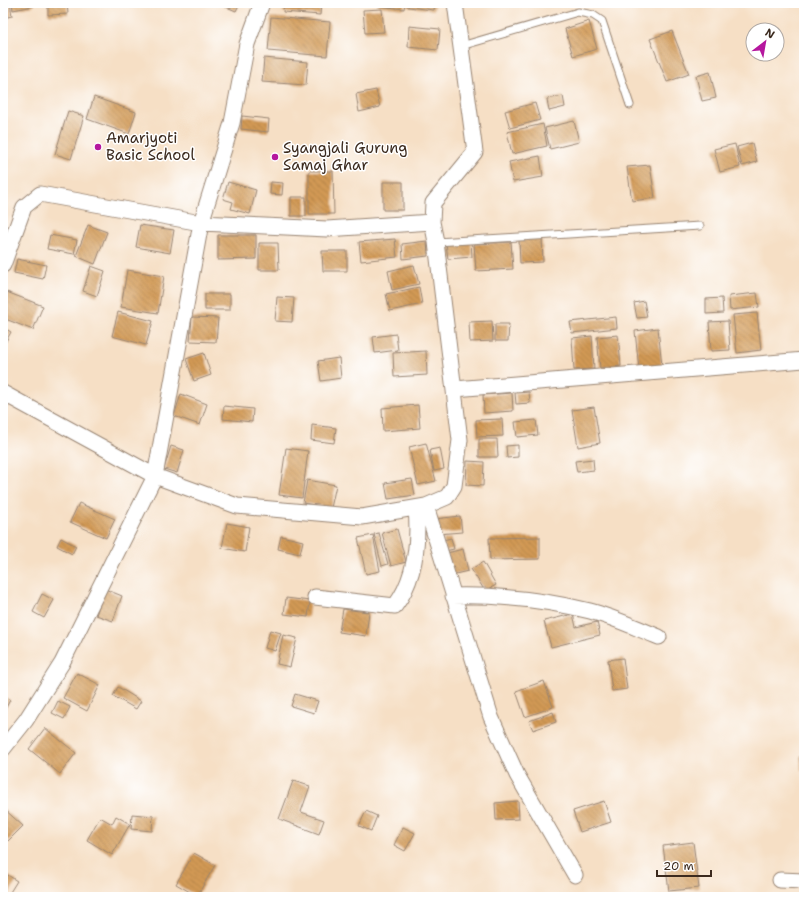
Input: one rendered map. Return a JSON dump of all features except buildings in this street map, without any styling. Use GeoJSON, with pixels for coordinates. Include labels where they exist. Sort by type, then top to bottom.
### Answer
{"type":"FeatureCollection","features":[{"type":"Feature","properties":{"kind":"street"},"geometry":{"type":"LineString","coordinates":[[3,748],[26,720],[62,663],[155,476],[201,224],[232,123],[247,44],[262,3]]}},
{"type":"Feature","properties":{"kind":"street"},"geometry":{"type":"LineString","coordinates":[[3,393],[155,476],[237,506],[362,517],[421,507],[447,497],[454,486],[460,440],[455,389],[436,242],[432,222],[434,203],[476,152],[455,3]]}},
{"type":"Feature","properties":{"kind":"street"},"geometry":{"type":"LineString","coordinates":[[3,265],[24,208],[40,194],[201,224],[327,229],[432,222]]}},
{"type":"Feature","properties":{"kind":"street"},"geometry":{"type":"LineString","coordinates":[[455,389],[804,360]]}},
{"type":"Feature","properties":{"kind":"street"},"geometry":{"type":"LineString","coordinates":[[421,507],[453,596],[491,717],[517,775],[575,875]]}},
{"type":"Feature","properties":{"kind":"street"},"geometry":{"type":"LineString","coordinates":[[315,597],[395,606],[404,595],[414,565],[421,507]]}},
{"type":"Feature","properties":{"kind":"street"},"geometry":{"type":"LineString","coordinates":[[453,596],[484,595],[548,602],[591,611],[659,637]]}},
{"type":"Feature","properties":{"kind":"street"},"geometry":{"type":"LineString","coordinates":[[780,880],[804,881]]}},
{"type":"Feature","properties":{"kind":"lane"},"geometry":{"type":"LineString","coordinates":[[461,46],[578,12],[593,15],[602,21],[630,105]]}},
{"type":"Feature","properties":{"kind":"lane"},"geometry":{"type":"LineString","coordinates":[[436,242],[700,226]]}},
{"type":"Feature","properties":{"kind":"place","name":"Amarjyoti Basic School"},"geometry":{"type":"Point","coordinates":[98,147]}},
{"type":"Feature","properties":{"kind":"place","name":"Syangjali Gurung Samaj Ghar"},"geometry":{"type":"Point","coordinates":[275,157]}}]}
